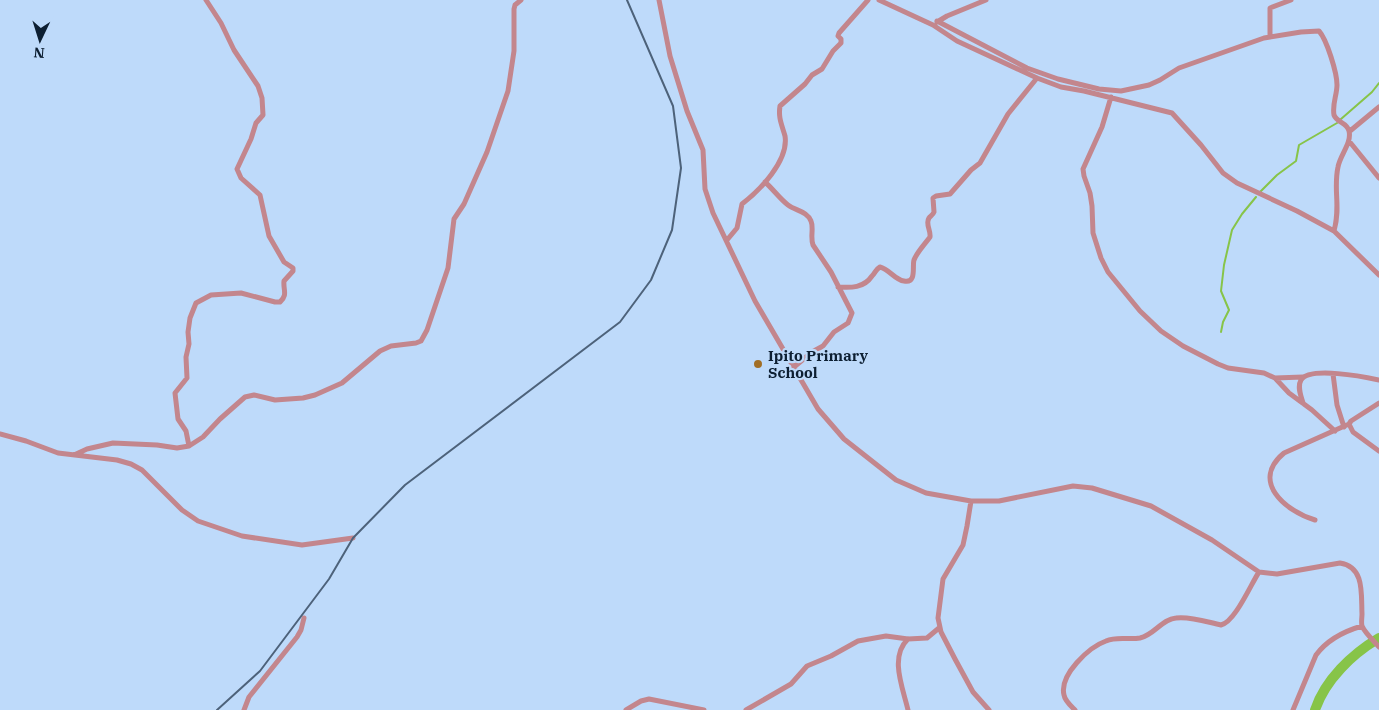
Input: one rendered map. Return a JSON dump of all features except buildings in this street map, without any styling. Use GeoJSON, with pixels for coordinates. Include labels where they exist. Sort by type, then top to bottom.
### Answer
{"type":"FeatureCollection","features":[{"type":"Feature","properties":{"kind":"street"},"geometry":{"type":"LineString","coordinates":[[189,446],[186,431],[178,419],[175,393],[187,378],[188,332],[193,308],[196,303],[210,295],[223,293],[245,293],[280,302],[286,292],[284,281],[293,271],[293,268],[280,257],[269,236],[260,195],[241,178],[237,169],[256,123],[263,115],[262,98],[258,86],[234,50],[206,0]]}},
{"type":"Feature","properties":{"kind":"street"},"geometry":{"type":"LineString","coordinates":[[74,455],[87,449],[113,443],[177,448],[189,446],[203,437],[220,418],[245,397],[254,395],[275,400],[315,395],[342,383],[380,351],[391,346],[416,343],[424,336],[448,268],[454,219],[464,204],[487,152],[508,91],[514,51],[513,11],[515,5],[520,0]]}},
{"type":"Feature","properties":{"kind":"street"},"geometry":{"type":"LineString","coordinates":[[659,0],[670,56],[687,110],[703,150],[705,189],[713,213],[755,301],[818,409],[844,439],[896,480],[926,493],[971,501],[1000,501],[1073,486],[1092,488],[1151,506],[1212,540],[1259,572],[1277,574],[1340,563],[1346,564],[1352,567],[1358,575],[1361,588],[1362,626],[1379,647]]}},
{"type":"Feature","properties":{"kind":"street"},"geometry":{"type":"LineString","coordinates":[[727,240],[737,228],[742,204],[756,194],[781,158],[785,137],[779,119],[780,106],[805,84],[812,75],[822,69],[841,43],[841,39],[838,36],[839,33],[868,0]]}},
{"type":"Feature","properties":{"kind":"street"},"geometry":{"type":"LineString","coordinates":[[879,0],[935,23],[1027,68],[1058,79],[1099,89],[1121,91],[1149,85],[1179,68],[1270,36],[1315,30],[1321,34],[1337,79],[1334,114],[1336,118],[1347,125],[1350,131],[1349,141],[1339,162],[1336,176],[1338,208],[1334,231]]}},
{"type":"Feature","properties":{"kind":"street"},"geometry":{"type":"LineString","coordinates":[[935,23],[986,0]]}},
{"type":"Feature","properties":{"kind":"street"},"geometry":{"type":"LineString","coordinates":[[1270,36],[1270,8],[1291,0]]}},
{"type":"Feature","properties":{"kind":"street"},"geometry":{"type":"LineString","coordinates":[[935,23],[957,41],[1037,78],[1061,87],[1084,90],[1172,113],[1223,173],[1237,183],[1297,211],[1334,231],[1379,275]]}},
{"type":"Feature","properties":{"kind":"street"},"geometry":{"type":"LineString","coordinates":[[838,288],[857,288],[872,277],[875,270],[880,267],[887,269],[903,281],[911,279],[914,274],[914,259],[930,237],[931,233],[928,226],[929,218],[934,212],[933,198],[950,194],[970,170],[980,163],[1008,114],[1037,78]]}},
{"type":"Feature","properties":{"kind":"street"},"geometry":{"type":"LineString","coordinates":[[1111,97],[1102,127],[1083,169],[1091,200],[1093,233],[1101,258],[1108,272],[1140,311],[1160,331],[1228,368],[1264,373],[1274,378],[1335,431]]}},
{"type":"Feature","properties":{"kind":"street"},"geometry":{"type":"LineString","coordinates":[[1350,131],[1379,106]]}},
{"type":"Feature","properties":{"kind":"street"},"geometry":{"type":"LineString","coordinates":[[1349,141],[1379,178]]}},
{"type":"Feature","properties":{"kind":"street"},"geometry":{"type":"LineString","coordinates":[[765,182],[788,206],[801,210],[809,217],[812,223],[813,245],[831,272],[850,308],[851,318],[834,332],[823,346],[794,366]]}},
{"type":"Feature","properties":{"kind":"street"},"geometry":{"type":"LineString","coordinates":[[1274,378],[1333,374],[1379,380]]}},
{"type":"Feature","properties":{"kind":"street"},"geometry":{"type":"LineString","coordinates":[[1333,374],[1337,405],[1346,426],[1379,451]]}},
{"type":"Feature","properties":{"kind":"street"},"geometry":{"type":"LineString","coordinates":[[1303,377],[1299,384],[1303,403]]}},
{"type":"Feature","properties":{"kind":"street"},"geometry":{"type":"LineString","coordinates":[[1315,520],[1303,516],[1284,505],[1278,498],[1272,486],[1271,468],[1275,461],[1284,453],[1346,426],[1379,403]]}},
{"type":"Feature","properties":{"kind":"street"},"geometry":{"type":"LineString","coordinates":[[0,434],[58,453],[117,460],[136,467],[153,480],[182,510],[208,526],[242,536],[302,545],[353,538]]}},
{"type":"Feature","properties":{"kind":"street"},"geometry":{"type":"LineString","coordinates":[[971,501],[968,526],[963,545],[943,579],[938,618],[939,628],[973,692],[989,710]]}},
{"type":"Feature","properties":{"kind":"street"},"geometry":{"type":"LineString","coordinates":[[1075,710],[1064,696],[1063,690],[1069,672],[1094,647],[1119,637],[1140,638],[1173,618],[1182,617],[1221,625],[1227,623],[1259,572]]}},
{"type":"Feature","properties":{"kind":"street"},"geometry":{"type":"LineString","coordinates":[[244,710],[249,696],[297,637],[304,618]]}},
{"type":"Feature","properties":{"kind":"street"},"geometry":{"type":"LineString","coordinates":[[1293,710],[1316,655],[1321,648],[1341,634],[1362,626]]}},
{"type":"Feature","properties":{"kind":"street"},"geometry":{"type":"LineString","coordinates":[[746,710],[791,684],[807,666],[831,656],[858,641],[886,636],[908,639],[927,638],[939,628]]}},
{"type":"Feature","properties":{"kind":"street"},"geometry":{"type":"LineString","coordinates":[[908,639],[898,652],[898,668],[908,710]]}},
{"type":"Feature","properties":{"kind":"street"},"geometry":{"type":"LineString","coordinates":[[626,710],[641,701],[649,699],[704,710]]}},
{"type":"Feature","properties":{"kind":"waterway"},"geometry":{"type":"LineString","coordinates":[[1341,119],[1372,92],[1379,83]]}},
{"type":"Feature","properties":{"kind":"waterway"},"geometry":{"type":"LineString","coordinates":[[1259,193],[1277,175],[1296,161],[1299,145],[1337,123]]}},
{"type":"Feature","properties":{"kind":"waterway"},"geometry":{"type":"LineString","coordinates":[[1221,332],[1223,322],[1229,310],[1221,291],[1224,265],[1232,230],[1256,197]]}},
{"type":"Feature","properties":{"kind":"waterway"},"geometry":{"type":"LineString","coordinates":[[1315,710],[1325,688],[1333,678],[1359,652],[1379,638]]}},
{"type":"Feature","properties":{"kind":"railway"},"geometry":{"type":"LineString","coordinates":[[217,710],[260,671],[329,579],[353,538],[405,485],[620,322],[651,280],[672,230],[681,168],[673,106],[627,0]]}},
{"type":"Feature","properties":{"kind":"place","name":"Ipito Primary School"},"geometry":{"type":"Point","coordinates":[758,364]}}]}
